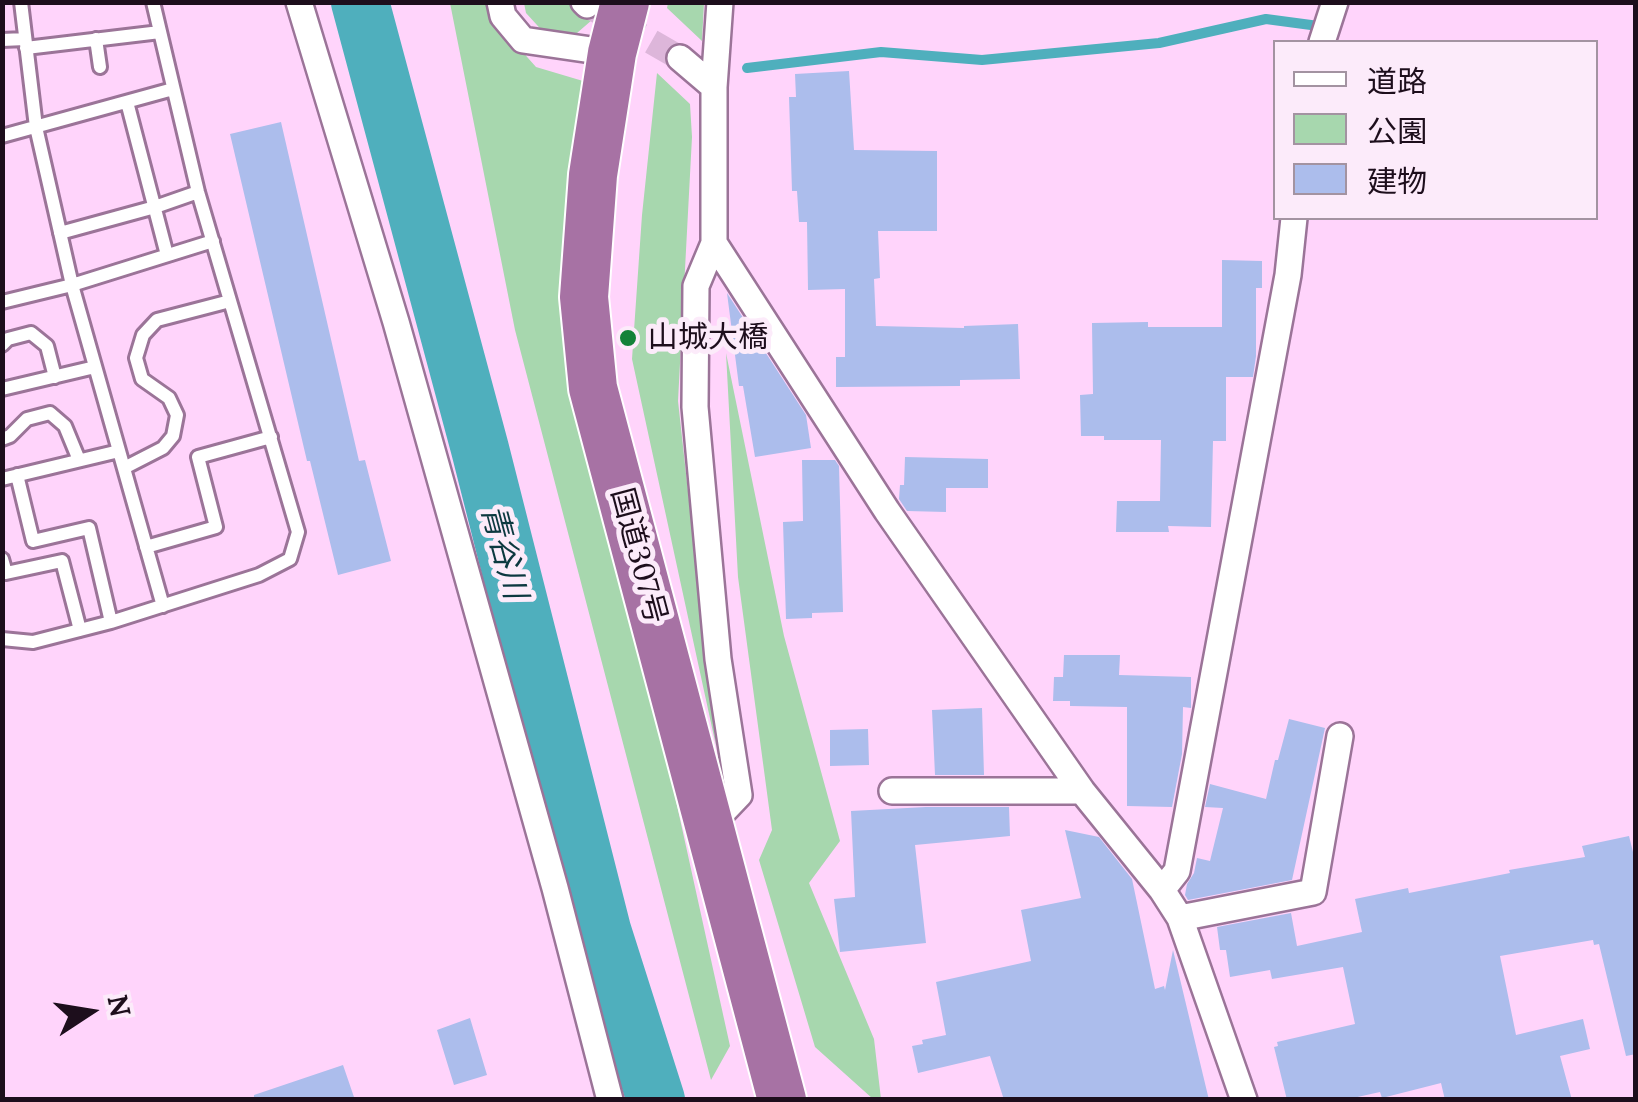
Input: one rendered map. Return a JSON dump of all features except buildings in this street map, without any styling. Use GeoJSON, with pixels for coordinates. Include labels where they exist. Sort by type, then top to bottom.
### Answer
{"type":"FeatureCollection","features":[{"type":"Feature","properties":{"kind":"highway","name":"国道307号"},"geometry":{"type":"LineString","coordinates":[[599,3],[612,53],[593,175],[584,297],[593,388],[782,1100]]}},
{"type":"Feature","properties":{"kind":"street"},"geometry":{"type":"LineString","coordinates":[[299,2],[406,360],[555,888],[610,1100]]}},
{"type":"Feature","properties":{"kind":"street"},"geometry":{"type":"LineString","coordinates":[[500,2],[503,16],[523,40],[612,53]]}},
{"type":"Feature","properties":{"kind":"street"},"geometry":{"type":"LineString","coordinates":[[711,832],[738,795],[718,658],[695,407],[696,286],[714,244],[714,87],[720,2]]}},
{"type":"Feature","properties":{"kind":"street"},"geometry":{"type":"LineString","coordinates":[[1323,40],[1335,2]]}},
{"type":"Feature","properties":{"kind":"street"},"geometry":{"type":"LineString","coordinates":[[680,58],[714,87]]}},
{"type":"Feature","properties":{"kind":"street"},"geometry":{"type":"LineString","coordinates":[[1162,890],[1178,870],[1288,275],[1294,220]]}},
{"type":"Feature","properties":{"kind":"street"},"geometry":{"type":"LineString","coordinates":[[714,244],[887,511],[1082,791],[1180,918],[1244,1100]]}},
{"type":"Feature","properties":{"kind":"street"},"geometry":{"type":"LineString","coordinates":[[1180,918],[1313,892],[1340,736]]}},
{"type":"Feature","properties":{"kind":"street"},"geometry":{"type":"LineString","coordinates":[[892,791],[1082,791]]}},
{"type":"Feature","properties":{"kind":"lane"},"geometry":{"type":"LineString","coordinates":[[21,2],[36,127],[72,285],[163,606]]}},
{"type":"Feature","properties":{"kind":"lane"},"geometry":{"type":"LineString","coordinates":[[2,640],[34,642],[259,576],[290,559],[298,532],[198,192],[154,2]]}},
{"type":"Feature","properties":{"kind":"lane"},"geometry":{"type":"LineString","coordinates":[[2,40],[26,43],[160,32]]}},
{"type":"Feature","properties":{"kind":"lane"},"geometry":{"type":"LineString","coordinates":[[96,39],[100,67]]}},
{"type":"Feature","properties":{"kind":"lane"},"geometry":{"type":"LineString","coordinates":[[2,136],[173,89]]}},
{"type":"Feature","properties":{"kind":"lane"},"geometry":{"type":"LineString","coordinates":[[127,102],[167,255]]}},
{"type":"Feature","properties":{"kind":"lane"},"geometry":{"type":"LineString","coordinates":[[60,232],[198,192]]}},
{"type":"Feature","properties":{"kind":"lane"},"geometry":{"type":"LineString","coordinates":[[2,302],[72,285],[213,241]]}},
{"type":"Feature","properties":{"kind":"lane"},"geometry":{"type":"LineString","coordinates":[[124,468],[163,448],[173,436],[177,414],[169,398],[142,380],[136,358],[143,335],[156,320],[230,302]]}},
{"type":"Feature","properties":{"kind":"lane"},"geometry":{"type":"LineString","coordinates":[[2,345],[8,339],[31,333],[47,346],[56,377]]}},
{"type":"Feature","properties":{"kind":"lane"},"geometry":{"type":"LineString","coordinates":[[2,390],[95,367]]}},
{"type":"Feature","properties":{"kind":"lane"},"geometry":{"type":"LineString","coordinates":[[2,439],[27,419],[50,413],[66,426],[78,460]]}},
{"type":"Feature","properties":{"kind":"lane"},"geometry":{"type":"LineString","coordinates":[[146,547],[216,528],[198,457],[271,437]]}},
{"type":"Feature","properties":{"kind":"lane"},"geometry":{"type":"LineString","coordinates":[[111,622],[89,528],[33,541],[10,477],[119,451]]}},
{"type":"Feature","properties":{"kind":"lane"},"geometry":{"type":"LineString","coordinates":[[2,558],[6,574],[62,561],[80,630]]}},
{"type":"Feature","properties":{"kind":"green space"},"geometry":{"type":"Polygon","coordinates":[[[450,3],[492,3],[504,31],[536,67],[583,81],[565,319],[628,583],[730,1046],[711,1080],[515,330],[450,3]]]}},
{"type":"Feature","properties":{"kind":"green space"},"geometry":{"type":"Polygon","coordinates":[[[524,3],[576,3],[592,20],[577,33],[547,36],[526,13],[524,3]]]}},
{"type":"Feature","properties":{"kind":"green space"},"geometry":{"type":"Polygon","coordinates":[[[668,3],[704,3],[702,41],[667,8],[668,3]]]}},
{"type":"Feature","properties":{"kind":"green space"},"geometry":{"type":"Polygon","coordinates":[[[657,73],[690,104],[692,137],[678,401],[716,746],[632,359],[657,73]]]}},
{"type":"Feature","properties":{"kind":"green space"},"geometry":{"type":"Polygon","coordinates":[[[726,353],[784,636],[840,841],[809,883],[874,1039],[881,1099],[873,1099],[815,1047],[759,860],[772,830],[738,577],[726,353]]]}},
{"type":"Feature","properties":{"kind":"waterway","name":"青谷川"},"geometry":{"type":"LineString","coordinates":[[360,2],[480,449],[602,930],[656,1100]]}},
{"type":"Feature","properties":{"kind":"waterway"},"geometry":{"type":"LineString","coordinates":[[747,68],[881,52],[982,60],[1159,43],[1266,19],[1326,27]]}},
{"type":"Feature","properties":{"kind":"tunnel"},"geometry":{"type":"LineString","coordinates":[[587,5],[680,58]]}},
{"type":"Feature","properties":{"kind":"place","name":"山城大橋"},"geometry":{"type":"Point","coordinates":[628,338]}}]}
